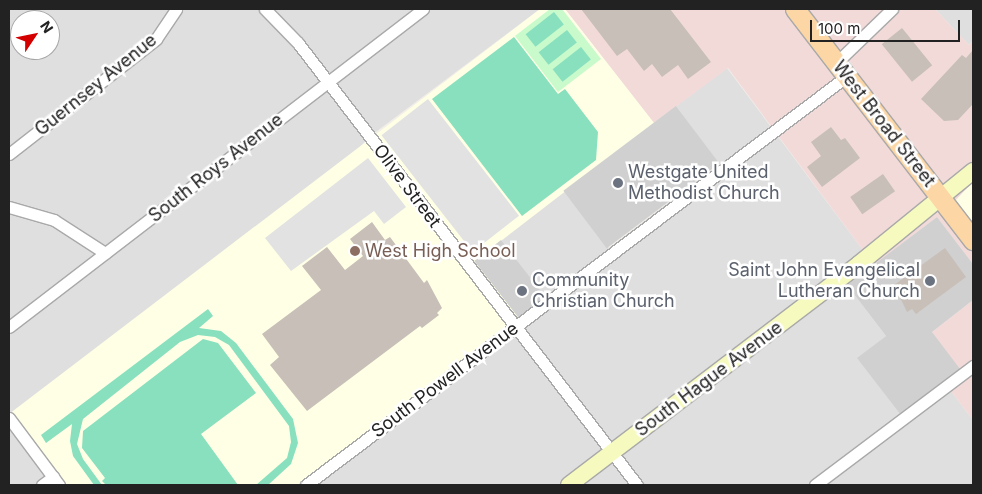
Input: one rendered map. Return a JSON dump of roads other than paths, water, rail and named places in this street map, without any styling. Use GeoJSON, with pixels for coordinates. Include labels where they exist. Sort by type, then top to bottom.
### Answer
{"type":"FeatureCollection","features":[{"type":"Feature","properties":{"kind":"main road","name":"West Broad Street"},"geometry":{"type":"LineString","coordinates":[[795,9],[973,240]]}},
{"type":"Feature","properties":{"kind":"main road","name":"South Hague Avenue"},"geometry":{"type":"LineString","coordinates":[[569,485],[942,199],[973,171]]}},
{"type":"Feature","properties":{"kind":"street","name":"Guernsey Avenue"},"geometry":{"type":"LineString","coordinates":[[9,154],[156,40],[176,9]]}},
{"type":"Feature","properties":{"kind":"street","name":"Olive Street"},"geometry":{"type":"LineString","coordinates":[[265,9],[283,24],[637,485]]}},
{"type":"Feature","properties":{"kind":"street","name":"South Roys Avenue"},"geometry":{"type":"LineString","coordinates":[[9,327],[423,9]]}},
{"type":"Feature","properties":{"kind":"street","name":"South Powell Avenue"},"geometry":{"type":"LineString","coordinates":[[306,485],[515,327],[842,69],[892,9]]}},
{"type":"Feature","properties":{"kind":"street"},"geometry":{"type":"LineString","coordinates":[[9,207],[54,220],[106,253]]}},
{"type":"Feature","properties":{"kind":"street"},"geometry":{"type":"LineString","coordinates":[[816,485],[973,366]]}},
{"type":"Feature","properties":{"kind":"street"},"geometry":{"type":"LineString","coordinates":[[9,418],[56,481],[42,485]]}},
{"type":"Feature","properties":{"kind":"place","name":"Westgate United Methodist Church"},"geometry":{"type":"Point","coordinates":[618,183]}},
{"type":"Feature","properties":{"kind":"place","name":"West High School"},"geometry":{"type":"Point","coordinates":[355,251]}},
{"type":"Feature","properties":{"kind":"place","name":"Saint John Evangelical Lutheran Church"},"geometry":{"type":"Point","coordinates":[930,281]}},
{"type":"Feature","properties":{"kind":"place","name":"Community Christian Church"},"geometry":{"type":"Point","coordinates":[522,291]}}]}
